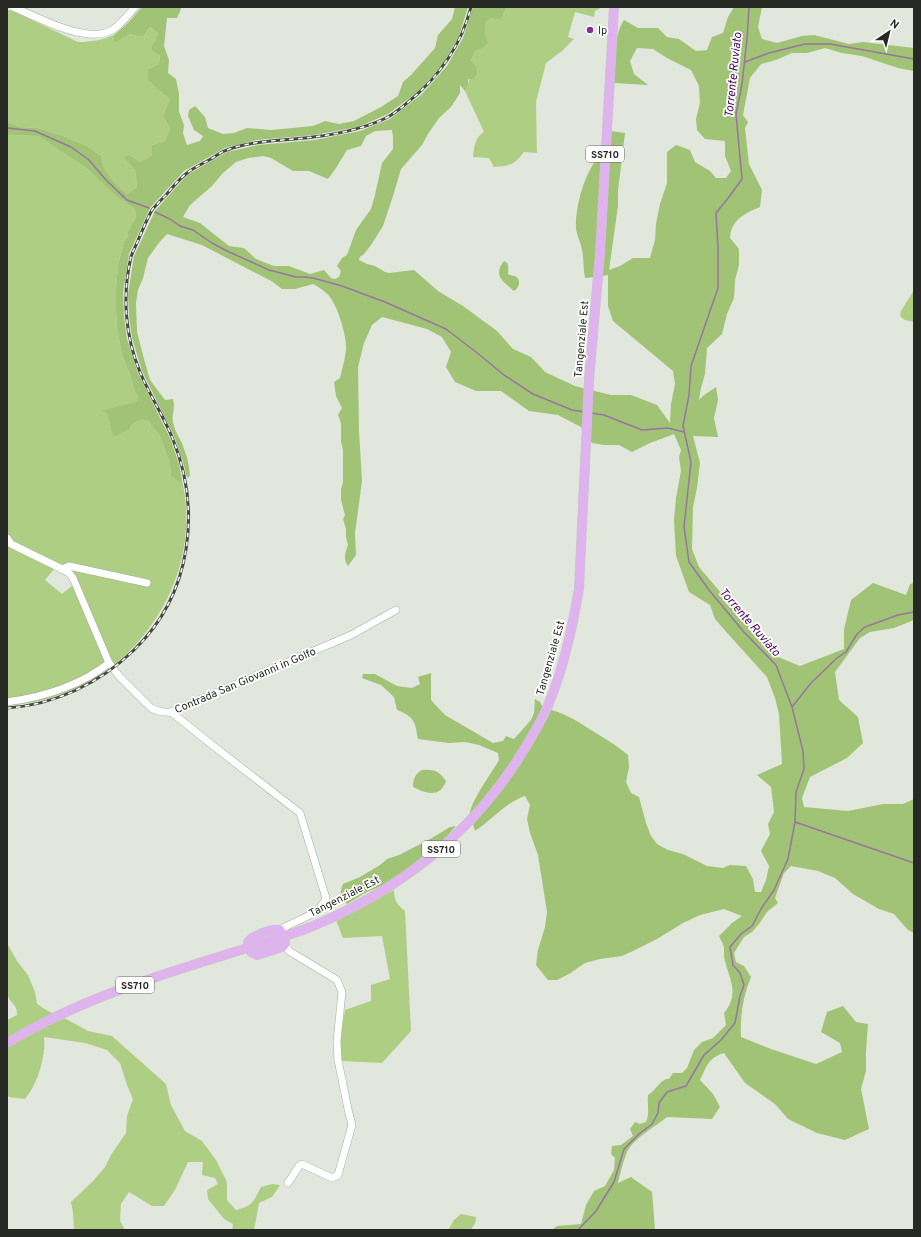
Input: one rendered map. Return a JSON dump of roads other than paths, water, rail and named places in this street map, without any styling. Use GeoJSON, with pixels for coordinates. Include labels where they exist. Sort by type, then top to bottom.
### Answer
{"type":"FeatureCollection","features":[{"type":"Feature","properties":{"kind":"main road","name":"Tangenziale Est"},"geometry":{"type":"LineString","coordinates":[[7,1043],[56,1017],[98,999],[149,980],[311,927],[354,907],[395,884],[447,844],[463,829],[511,771],[527,745],[549,704],[565,658],[579,589],[589,380],[600,253],[614,7]]}},
{"type":"Feature","properties":{"kind":"street"},"geometry":{"type":"LineString","coordinates":[[13,7],[73,32],[89,35],[105,33],[116,27],[135,7]]}},
{"type":"Feature","properties":{"kind":"street","name":"Contrada San Giovanni in Golfo"},"geometry":{"type":"LineString","coordinates":[[7,538],[11,544],[69,573],[73,578],[109,663],[119,676],[151,708],[156,711],[172,712],[337,641],[396,610]]}},
{"type":"Feature","properties":{"kind":"street"},"geometry":{"type":"LineString","coordinates":[[62,569],[69,566],[147,583]]}},
{"type":"Feature","properties":{"kind":"street"},"geometry":{"type":"LineString","coordinates":[[7,702],[53,692],[94,674],[109,663]]}},
{"type":"Feature","properties":{"kind":"street"},"geometry":{"type":"LineString","coordinates":[[172,712],[216,748],[300,812],[326,898],[320,908],[282,937],[290,951],[337,980],[342,992],[337,1041],[338,1060],[352,1125],[338,1175],[332,1178],[302,1164],[288,1182]]}},
{"type":"Feature","properties":{"kind":"waterway","name":"Torrente Ruviato"},"geometry":{"type":"LineString","coordinates":[[578,1230],[596,1211],[614,1182],[624,1149],[652,1124],[658,1113],[659,1103],[667,1092],[686,1086],[704,1055],[721,1040],[735,1023],[740,996],[744,985],[740,973],[733,965],[730,947],[741,934],[752,926],[774,890],[788,859],[795,822],[796,792],[804,769],[803,751],[792,707],[776,665],[743,631],[709,590],[689,562],[684,527],[691,462],[683,426],[689,395],[691,366],[718,288],[716,213],[742,179],[736,114],[742,84],[749,7]]}},
{"type":"Feature","properties":{"kind":"waterway"},"geometry":{"type":"LineString","coordinates":[[745,62],[769,53],[805,44],[830,44],[914,59]]}},
{"type":"Feature","properties":{"kind":"waterway"},"geometry":{"type":"LineString","coordinates":[[7,128],[35,131],[71,147],[89,160],[106,180],[127,200],[149,208]]}},
{"type":"Feature","properties":{"kind":"waterway"},"geometry":{"type":"LineString","coordinates":[[155,212],[170,219],[180,226],[193,230],[227,251],[269,270],[296,277],[313,278],[342,286],[385,302],[446,329],[504,375],[533,394],[572,410],[585,412]]}},
{"type":"Feature","properties":{"kind":"waterway"},"geometry":{"type":"LineString","coordinates":[[591,413],[604,415],[642,430],[668,428],[684,432]]}},
{"type":"Feature","properties":{"kind":"waterway"},"geometry":{"type":"LineString","coordinates":[[792,707],[811,683],[837,658],[846,652],[857,634],[865,627],[898,615],[914,612]]}},
{"type":"Feature","properties":{"kind":"waterway"},"geometry":{"type":"LineString","coordinates":[[795,822],[914,863]]}},
{"type":"Feature","properties":{"kind":"railway"},"geometry":{"type":"LineString","coordinates":[[7,708],[25,706],[59,697],[76,690],[107,673],[134,650],[154,628],[169,603],[179,577],[186,550],[188,521],[187,493],[181,465],[172,437],[140,372],[135,358],[126,315],[126,286],[131,257],[152,210],[184,175],[224,151],[247,144],[341,133],[368,125],[392,115],[429,83],[447,60],[461,35],[471,7]]}},
{"type":"Feature","properties":{"kind":"place","name":"Ip"},"geometry":{"type":"Point","coordinates":[590,30]}}]}
